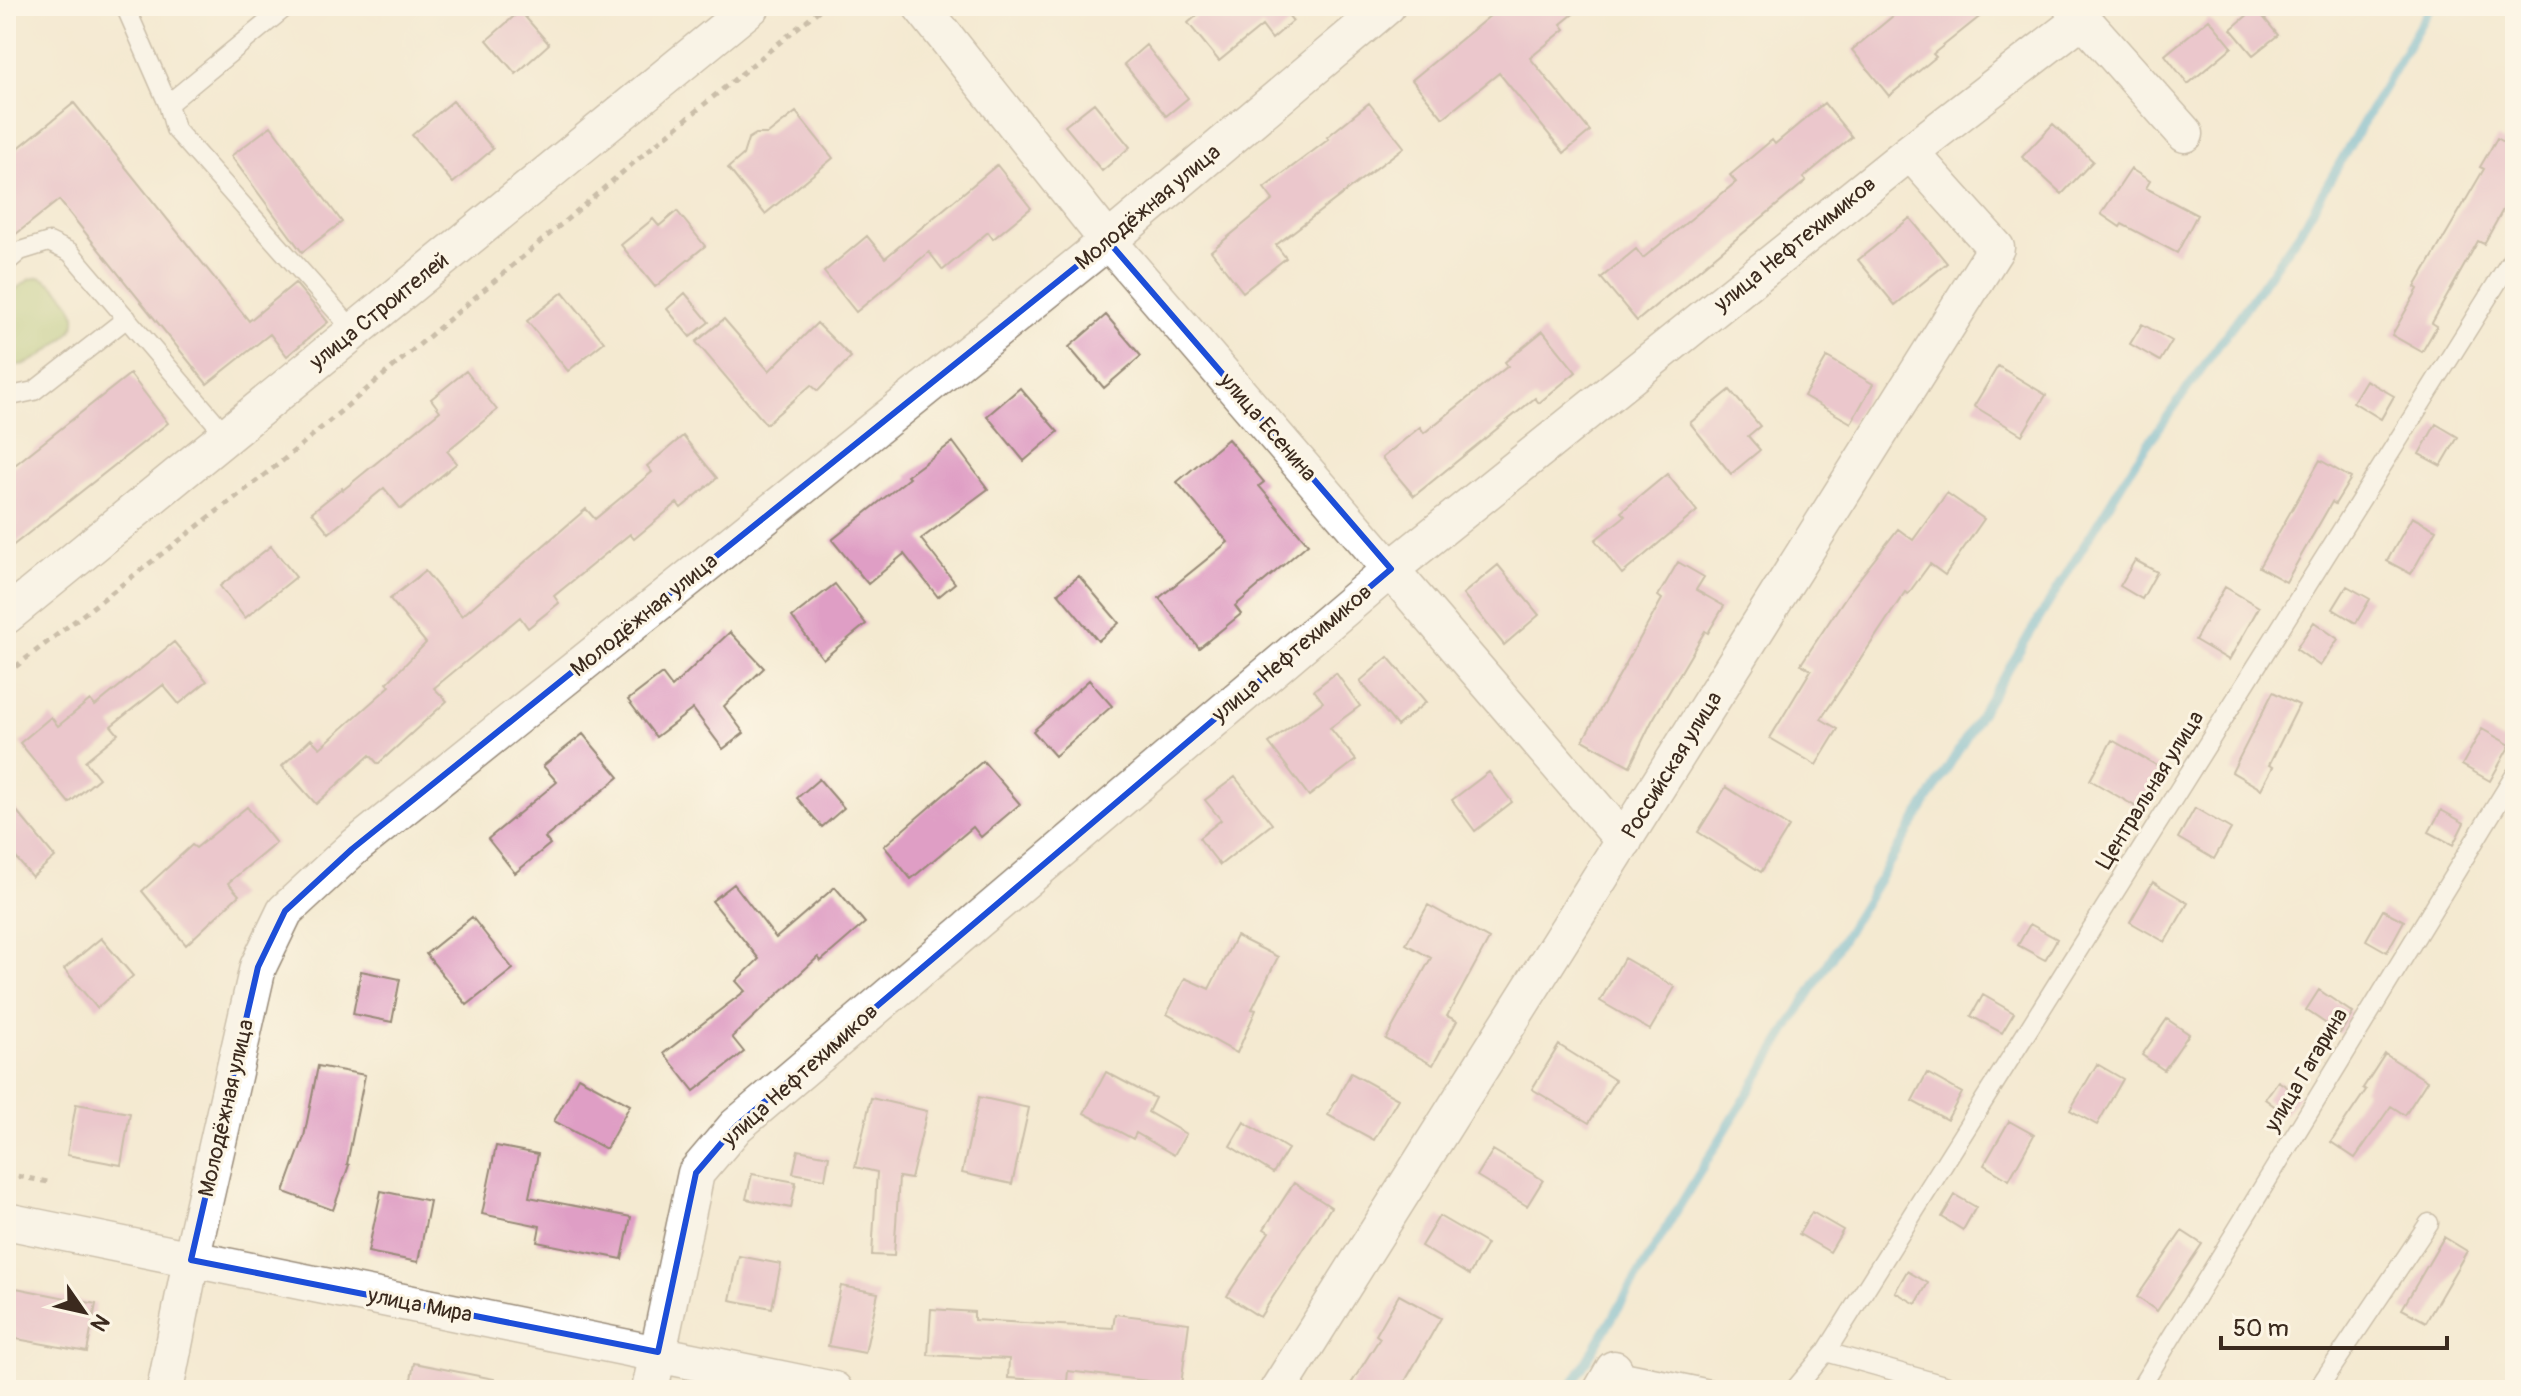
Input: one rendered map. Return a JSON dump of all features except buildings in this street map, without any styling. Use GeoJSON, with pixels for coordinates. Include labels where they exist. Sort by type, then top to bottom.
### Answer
{"type":"FeatureCollection","features":[{"type":"Feature","properties":{"kind":"street","name":"улица Строителей"},"geometry":{"type":"LineString","coordinates":[[6,616],[752,6]]}},
{"type":"Feature","properties":{"kind":"street","name":"улица Есенина"},"geometry":{"type":"LineString","coordinates":[[921,6],[1108,241],[1624,841]]}},
{"type":"Feature","properties":{"kind":"street","name":"Молодёжная улица"},"geometry":{"type":"LineString","coordinates":[[165,1390],[191,1260],[258,967],[285,911],[352,849],[1108,241],[1387,6]]}},
{"type":"Feature","properties":{"kind":"street"},"geometry":{"type":"LineString","coordinates":[[2076,12],[2185,134]]}},
{"type":"Feature","properties":{"kind":"street","name":"улица Нефтехимиков"},"geometry":{"type":"LineString","coordinates":[[650,1390],[696,1173],[736,1126],[1391,569],[1910,152],[2076,12]]}},
{"type":"Feature","properties":{"kind":"street","name":"Российская улица"},"geometry":{"type":"LineString","coordinates":[[1278,1390],[1996,248],[1910,152]]}},
{"type":"Feature","properties":{"kind":"street","name":"улица Мира"},"geometry":{"type":"LineString","coordinates":[[6,1221],[834,1390]]}},
{"type":"Feature","properties":{"kind":"lane"},"geometry":{"type":"LineString","coordinates":[[125,6],[168,104],[175,129],[355,332]]}},
{"type":"Feature","properties":{"kind":"lane"},"geometry":{"type":"LineString","coordinates":[[168,104],[287,6]]}},
{"type":"Feature","properties":{"kind":"lane"},"geometry":{"type":"LineString","coordinates":[[6,263],[20,251],[49,242],[70,252],[226,435]]}},
{"type":"Feature","properties":{"kind":"lane","name":"Центральная улица"},"geometry":{"type":"LineString","coordinates":[[1794,1390],[1826,1352],[2515,254]]}},
{"type":"Feature","properties":{"kind":"lane"},"geometry":{"type":"LineString","coordinates":[[6,394],[11,396],[34,391],[127,318]]}},
{"type":"Feature","properties":{"kind":"lane","name":"улица Гагарина"},"geometry":{"type":"LineString","coordinates":[[2139,1390],[2515,775]]}},
{"type":"Feature","properties":{"kind":"lane"},"geometry":{"type":"LineString","coordinates":[[2317,1390],[2429,1223]]}},
{"type":"Feature","properties":{"kind":"lane"},"geometry":{"type":"LineString","coordinates":[[1826,1352],[1962,1390]]}},
{"type":"Feature","properties":{"kind":"lane"},"geometry":{"type":"LineString","coordinates":[[1608,1379],[1715,1390]]}},
{"type":"Feature","properties":{"kind":"path"},"geometry":{"type":"LineString","coordinates":[[6,674],[281,462],[824,6]]}},
{"type":"Feature","properties":{"kind":"path"},"geometry":{"type":"LineString","coordinates":[[6,1174],[53,1183]]}},
{"type":"Feature","properties":{"kind":"highlighted area"},"geometry":{"type":"Polygon","coordinates":[[[1108,241],[1391,569],[736,1126],[696,1173],[658,1352],[191,1260],[258,967],[285,911],[352,849],[1108,241]]]}},
{"type":"Feature","properties":{"kind":"green space"},"geometry":{"type":"Polygon","coordinates":[[[40,277],[53,285],[70,304],[74,311],[74,326],[49,350],[32,361],[17,365],[6,361],[6,296],[30,279],[40,277]]]}},
{"type":"Feature","properties":{"kind":"waterway"},"geometry":{"type":"LineString","coordinates":[[1569,1390],[2137,459],[2299,233],[2431,6]]}}]}
